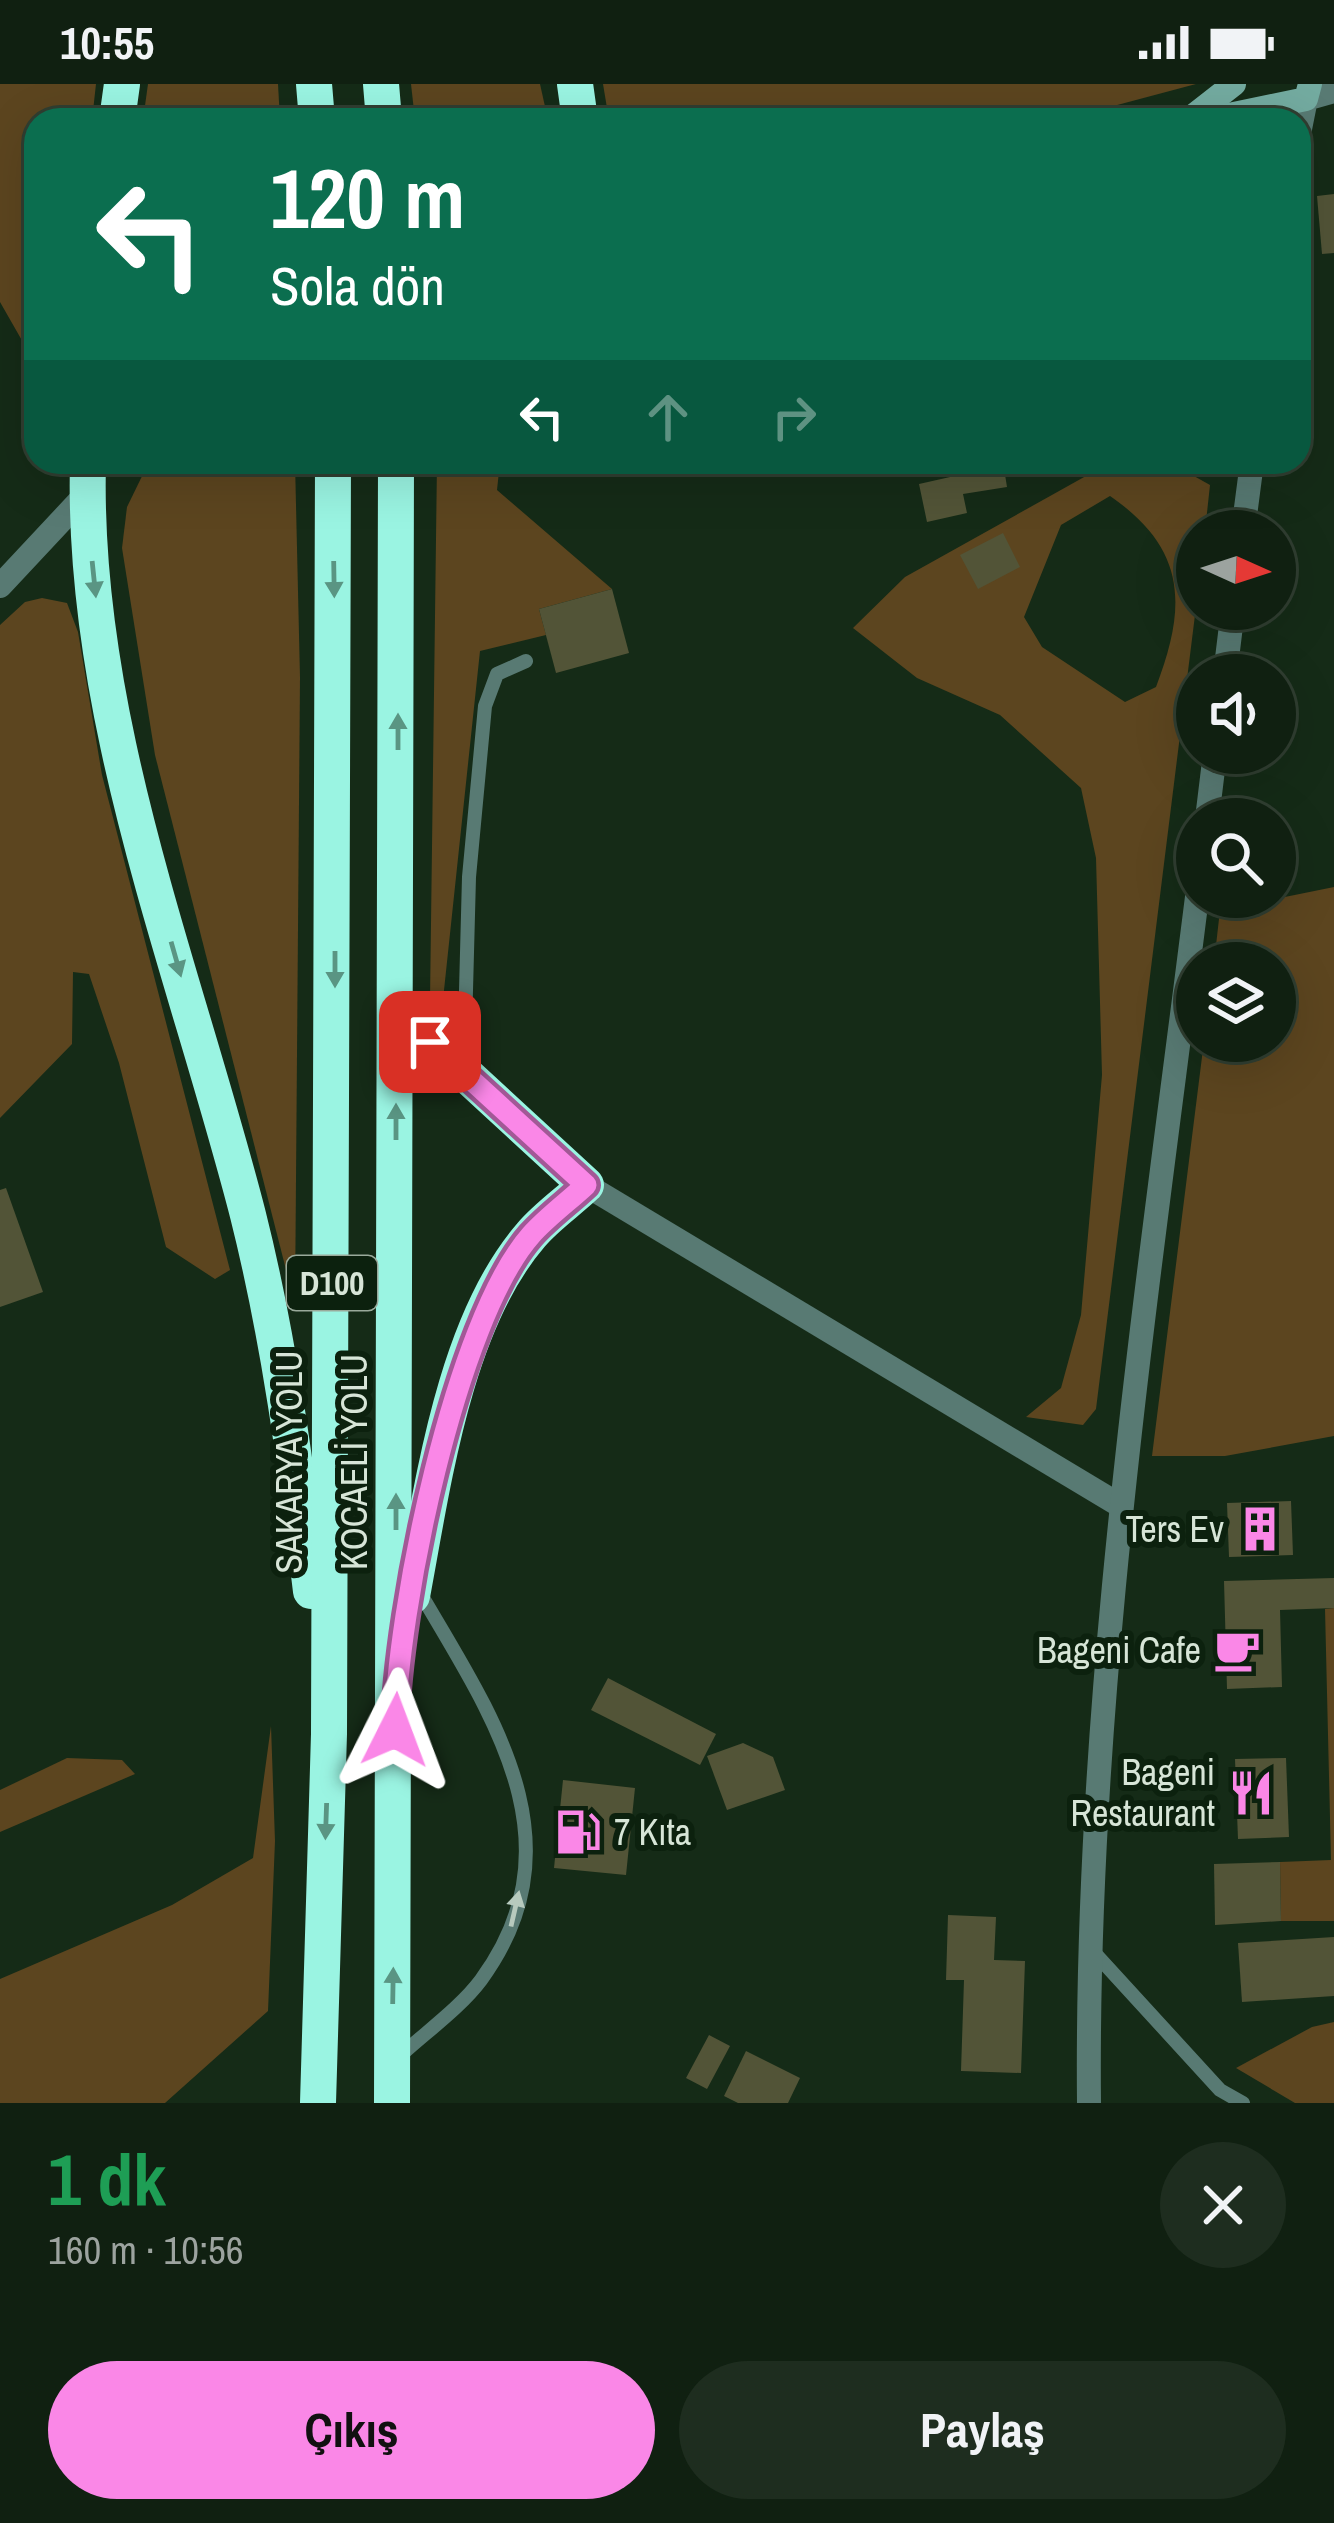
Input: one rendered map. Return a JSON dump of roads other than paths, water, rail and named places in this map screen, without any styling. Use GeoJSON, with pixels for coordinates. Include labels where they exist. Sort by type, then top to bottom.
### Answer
{"type":"FeatureCollection","features":[{"type":"Feature","properties":{"kind":"highway","name":"SAKARYA YOLU"},"geometry":{"type":"LineString","coordinates":[[318,2103],[329,1734],[333,474]]}},
{"type":"Feature","properties":{"kind":"highway","name":"KOCAELİ YOLU"},"geometry":{"type":"LineString","coordinates":[[392,2103],[396,474]]}},
{"type":"Feature","properties":{"kind":"highway"},"geometry":{"type":"LineString","coordinates":[[87,477],[110,691],[150,868],[248,1217],[274,1340],[329,1734]]}},
{"type":"Feature","properties":{"kind":"highway"},"geometry":{"type":"LineString","coordinates":[[395,1682],[437,1465],[464,1370],[492,1300],[530,1236],[586,1185],[396,1010]]}},
{"type":"Feature","properties":{"kind":"street"},"geometry":{"type":"LineString","coordinates":[[1203,108],[1234,84]]}},
{"type":"Feature","properties":{"kind":"street"},"geometry":{"type":"LineString","coordinates":[[1248,108],[1308,91],[1334,91]]}},
{"type":"Feature","properties":{"kind":"street"},"geometry":{"type":"LineString","coordinates":[[1246,510],[1250,474]]}},
{"type":"Feature","properties":{"kind":"street"},"geometry":{"type":"LineString","coordinates":[[0,586],[87,477]]}},
{"type":"Feature","properties":{"kind":"street"},"geometry":{"type":"LineString","coordinates":[[1089,2103],[1091,1949],[1121,1506],[1194,918]]}},
{"type":"Feature","properties":{"kind":"street"},"geometry":{"type":"LineString","coordinates":[[586,1185],[1121,1506]]}},
{"type":"Feature","properties":{"kind":"lane"},"geometry":{"type":"LineString","coordinates":[[464,1073],[469,877],[485,706],[497,674],[526,661]]}},
{"type":"Feature","properties":{"kind":"lane"},"geometry":{"type":"LineString","coordinates":[[392,2063],[480,1982],[513,1924],[526,1852],[520,1782],[500,1728],[415,1583]]}},
{"type":"Feature","properties":{"kind":"lane"},"geometry":{"type":"LineString","coordinates":[[1091,1949],[1220,2090],[1243,2103]]}},
{"type":"Feature","properties":{"kind":"place","name":"Ters Ev"},"geometry":{"type":"Point","coordinates":[1260,1529]}},
{"type":"Feature","properties":{"kind":"place","name":"Bageni Cafe"},"geometry":{"type":"Point","coordinates":[1237,1650]}},
{"type":"Feature","properties":{"kind":"place","name":"Bageni Restaurant"},"geometry":{"type":"Point","coordinates":[1251,1793]}},
{"type":"Feature","properties":{"kind":"place","name":"7 Kıta"},"geometry":{"type":"Point","coordinates":[578,1832]}}]}
